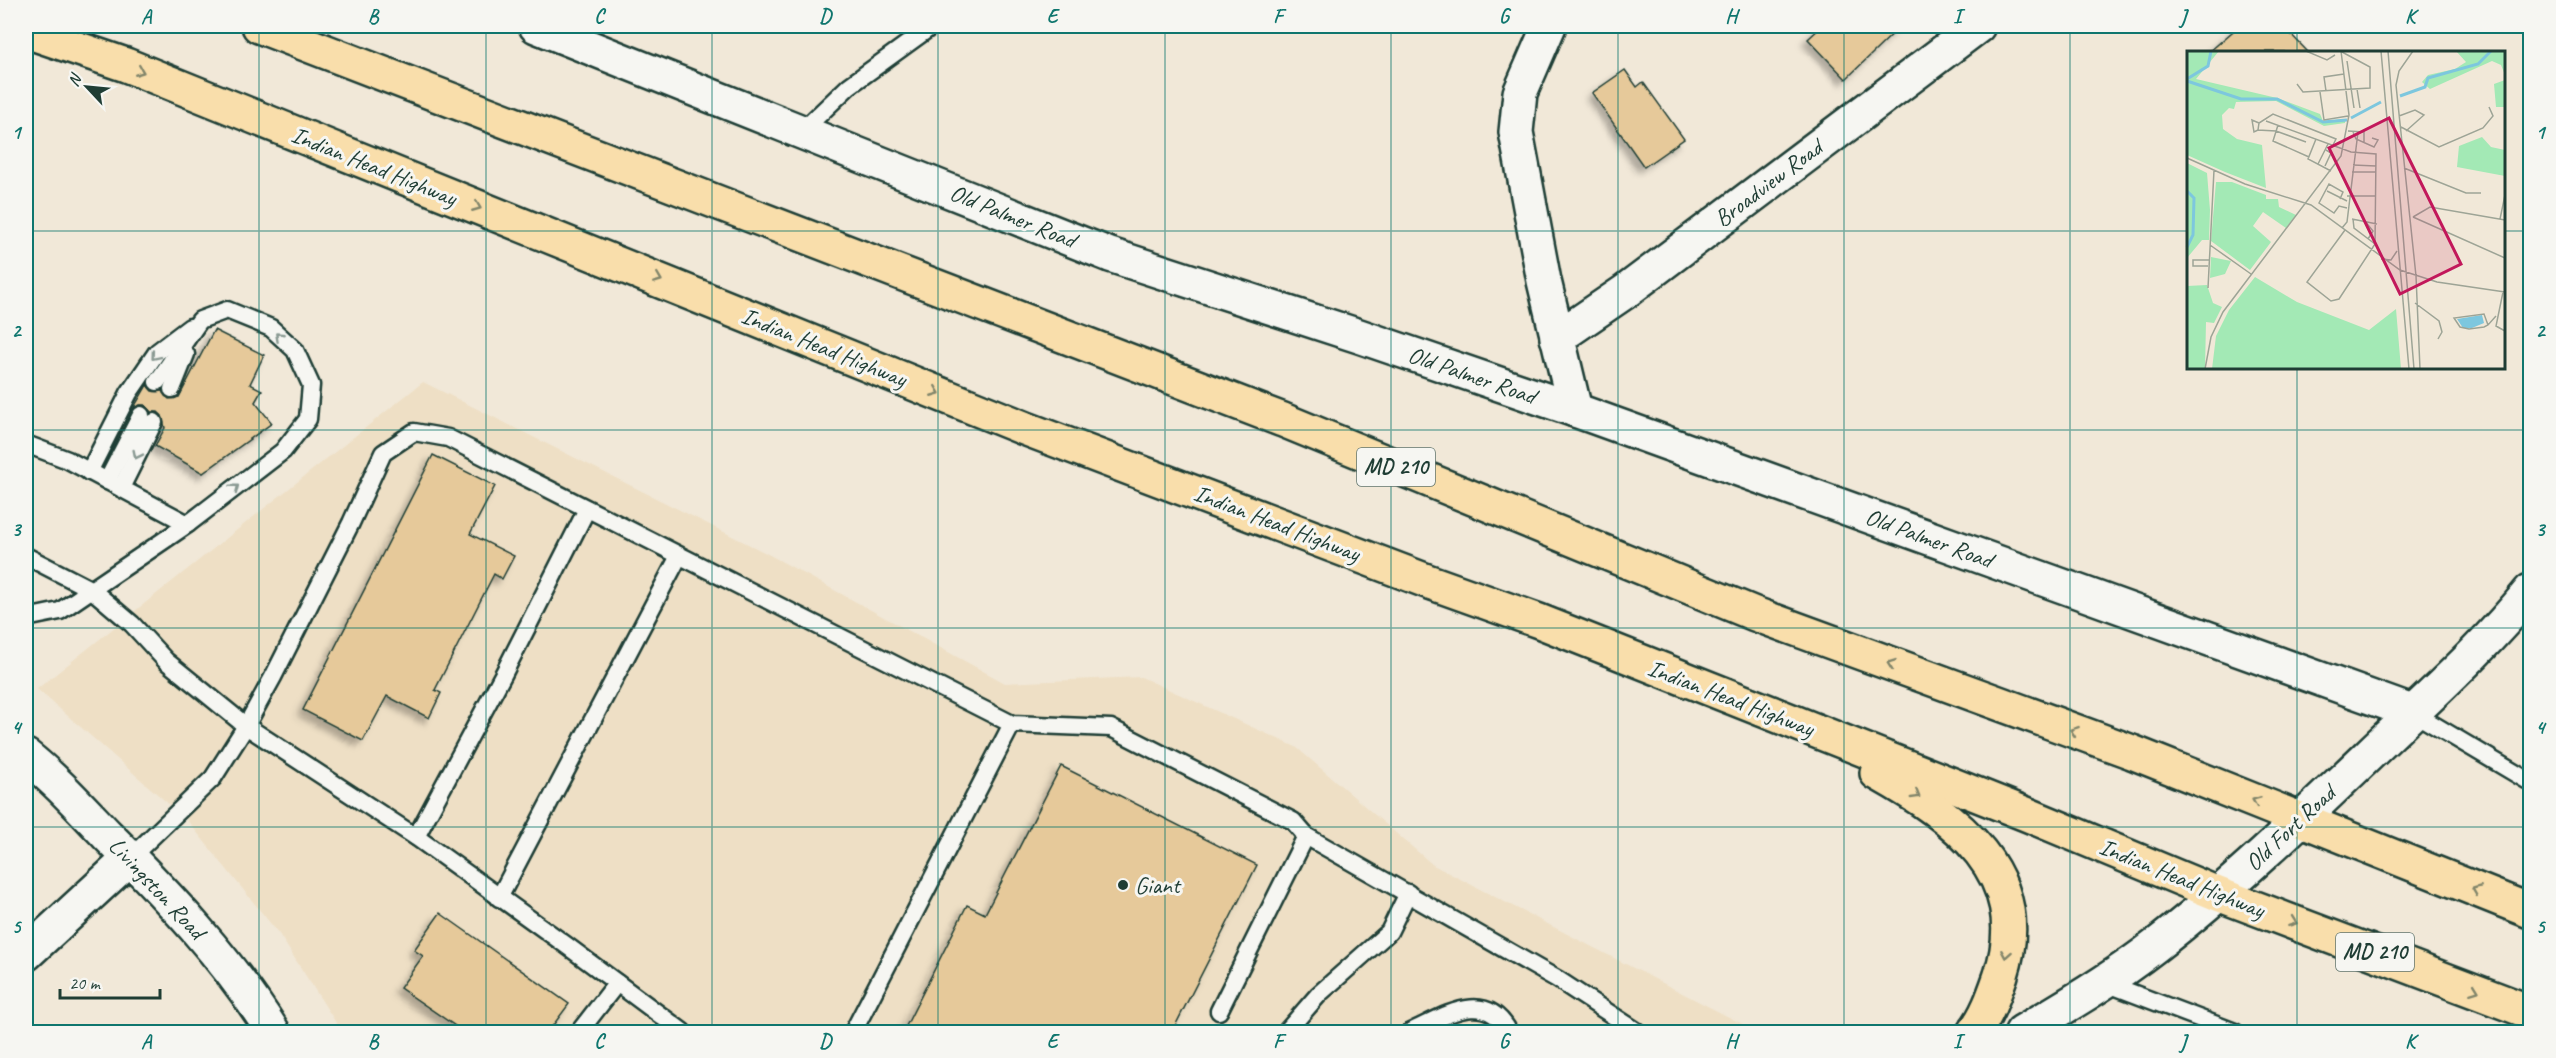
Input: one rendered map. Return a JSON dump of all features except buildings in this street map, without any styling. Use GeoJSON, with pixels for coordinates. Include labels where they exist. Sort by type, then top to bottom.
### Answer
{"type":"FeatureCollection","features":[{"type":"Feature","properties":{"kind":"highway","name":"MD 210"},"geometry":{"type":"LineString","coordinates":[[259,26],[1283,420],[1755,614],[2132,752],[2530,911]]}},
{"type":"Feature","properties":{"kind":"highway","name":"Indian Head Highway"},"geometry":{"type":"LineString","coordinates":[[26,31],[126,66],[1024,428],[1427,581],[1539,621],[2015,809],[2218,894],[2530,1012]]}},
{"type":"Feature","properties":{"kind":"highway"},"geometry":{"type":"LineString","coordinates":[[1774,715],[1922,798],[1964,831],[1992,867],[2008,911],[2007,954],[1994,996],[1974,1032]]}},
{"type":"Feature","properties":{"kind":"street","name":"Old Palmer Road"},"geometry":{"type":"LineString","coordinates":[[536,26],[578,33],[802,131],[1110,255],[1370,339],[1575,410],[2412,712]]}},
{"type":"Feature","properties":{"kind":"street"},"geometry":{"type":"LineString","coordinates":[[1549,26],[1520,93],[1516,132],[1544,281],[1575,410]]}},
{"type":"Feature","properties":{"kind":"street","name":"Broadview Road"},"geometry":{"type":"LineString","coordinates":[[1557,338],[1626,291],[1978,26]]}},
{"type":"Feature","properties":{"kind":"street","name":"Old Fort Road"},"geometry":{"type":"LineString","coordinates":[[2022,1032],[2103,982],[2154,947],[2218,894],[2301,819],[2412,712],[2510,616],[2530,591]]}},
{"type":"Feature","properties":{"kind":"street","name":"Livingston Road"},"geometry":{"type":"LineString","coordinates":[[26,756],[44,770],[207,941],[273,1032]]}},
{"type":"Feature","properties":{"kind":"street"},"geometry":{"type":"LineString","coordinates":[[26,954],[130,858]]}},
{"type":"Feature","properties":{"kind":"lane"},"geometry":{"type":"LineString","coordinates":[[802,131],[849,86],[932,26]]}},
{"type":"Feature","properties":{"kind":"lane"},"geometry":{"type":"LineString","coordinates":[[26,618],[60,611],[189,524],[283,451],[308,419],[311,385],[295,350],[272,328],[227,310],[200,320],[156,352],[129,393],[89,472]]}},
{"type":"Feature","properties":{"kind":"lane"},"geometry":{"type":"LineString","coordinates":[[164,386],[200,320]]}},
{"type":"Feature","properties":{"kind":"lane"},"geometry":{"type":"LineString","coordinates":[[114,484],[147,419]]}},
{"type":"Feature","properties":{"kind":"lane"},"geometry":{"type":"LineString","coordinates":[[130,858],[213,778],[246,726],[351,523],[383,453],[414,432],[448,438],[1012,724],[1111,728],[1293,821],[1306,836],[1557,979],[1638,1032]]}},
{"type":"Feature","properties":{"kind":"lane"},"geometry":{"type":"LineString","coordinates":[[26,444],[68,460],[189,524]]}},
{"type":"Feature","properties":{"kind":"lane"},"geometry":{"type":"LineString","coordinates":[[417,837],[587,509]]}},
{"type":"Feature","properties":{"kind":"lane"},"geometry":{"type":"LineString","coordinates":[[26,556],[92,590],[132,624],[166,661],[246,726],[417,837],[682,1032]]}},
{"type":"Feature","properties":{"kind":"lane"},"geometry":{"type":"LineString","coordinates":[[499,898],[680,556]]}},
{"type":"Feature","properties":{"kind":"lane"},"geometry":{"type":"LineString","coordinates":[[2412,712],[2530,782]]}},
{"type":"Feature","properties":{"kind":"lane"},"geometry":{"type":"LineString","coordinates":[[853,1032],[1012,724]]}},
{"type":"Feature","properties":{"kind":"lane"},"geometry":{"type":"LineString","coordinates":[[1219,1011],[1306,836]]}},
{"type":"Feature","properties":{"kind":"lane"},"geometry":{"type":"LineString","coordinates":[[1286,1032],[1319,994],[1389,932],[1408,893]]}},
{"type":"Feature","properties":{"kind":"lane"},"geometry":{"type":"LineString","coordinates":[[2103,982],[2235,1032]]}},
{"type":"Feature","properties":{"kind":"lane"},"geometry":{"type":"LineString","coordinates":[[579,1032],[617,983]]}},
{"type":"Feature","properties":{"kind":"lane"},"geometry":{"type":"LineString","coordinates":[[1410,1032],[1463,1009],[1480,1007],[1494,1013],[1509,1032]]}},
{"type":"Feature","properties":{"kind":"shaded area"},"geometry":{"type":"Polygon","coordinates":[[[423,382],[766,553],[1005,683],[1141,677],[1296,747],[1433,865],[1758,1032],[342,1032],[279,934],[187,820],[37,689],[423,382]]]}},
{"type":"Feature","properties":{"kind":"place","name":"Giant"},"geometry":{"type":"Point","coordinates":[1123,885]}}]}
